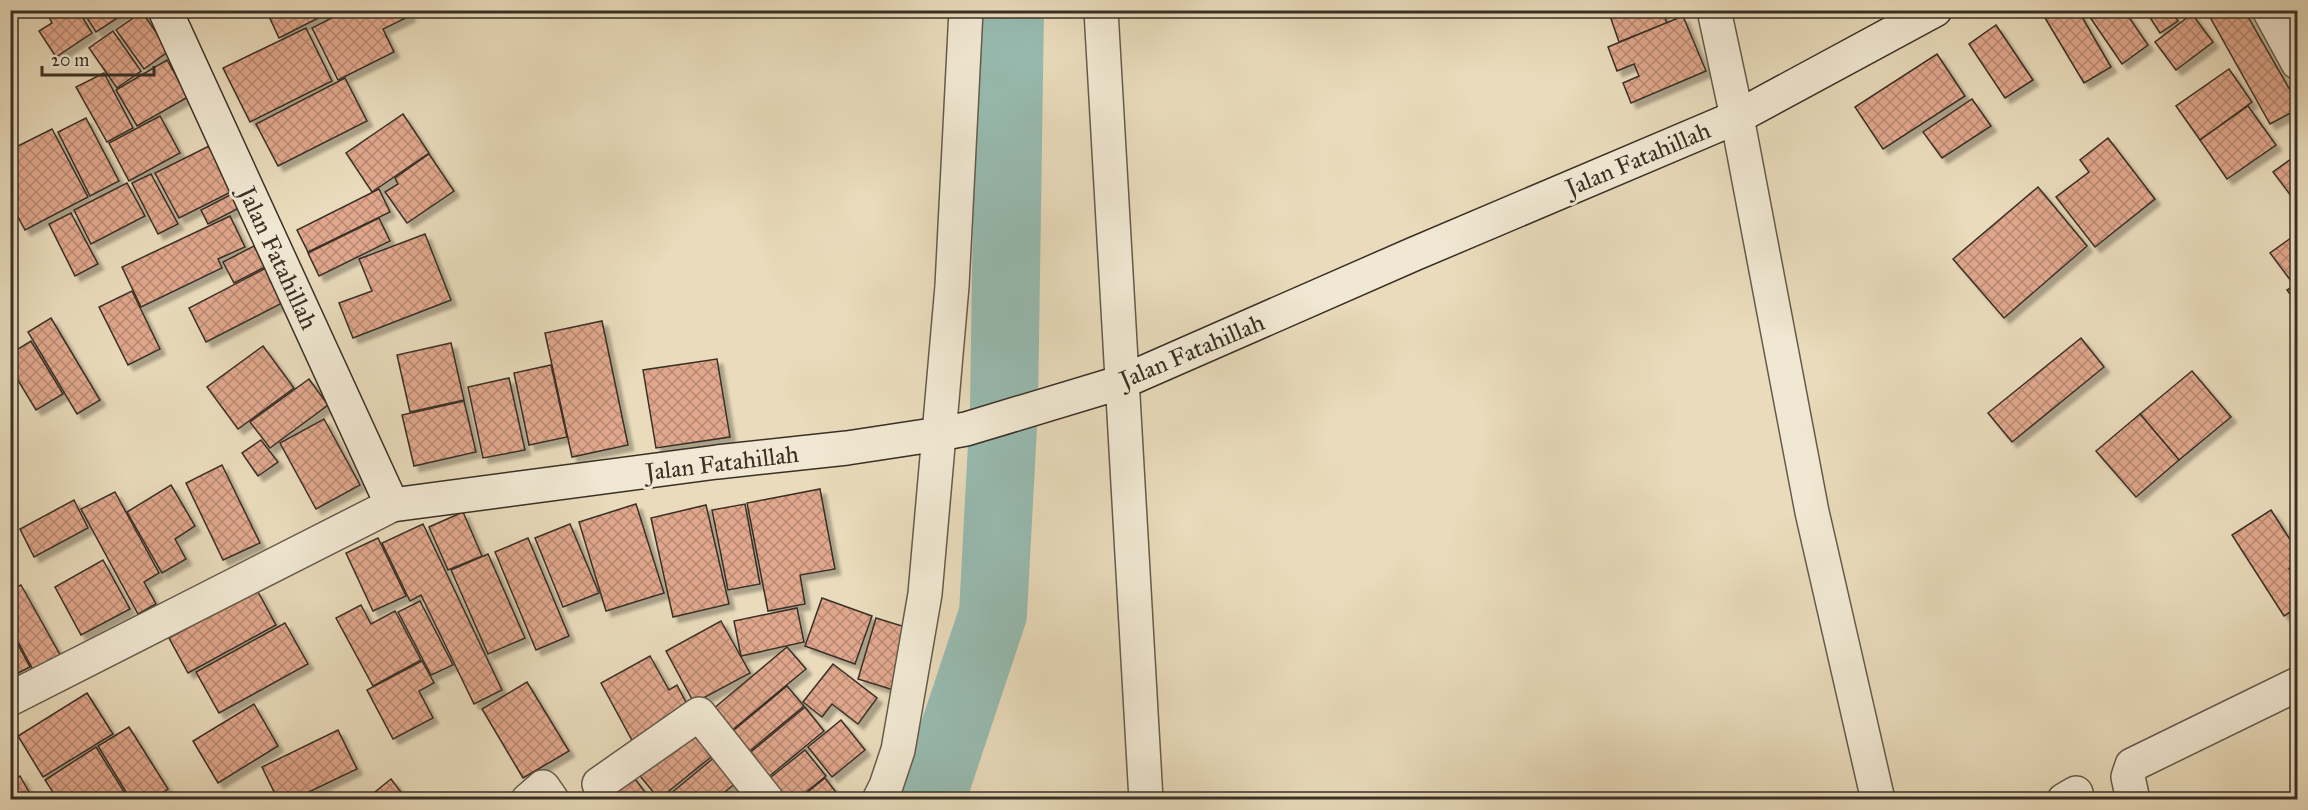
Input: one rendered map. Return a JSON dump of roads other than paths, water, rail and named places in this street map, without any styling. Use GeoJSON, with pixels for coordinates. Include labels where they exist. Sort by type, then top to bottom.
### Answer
{"type":"FeatureCollection","features":[{"type":"Feature","properties":{"kind":"street","name":"Jalan Fatahillah"},"geometry":{"type":"LineString","coordinates":[[165,10],[392,505]]}},
{"type":"Feature","properties":{"kind":"street"},"geometry":{"type":"LineString","coordinates":[[879,800],[898,750],[952,431],[952,286],[966,10]]}},
{"type":"Feature","properties":{"kind":"street"},"geometry":{"type":"LineString","coordinates":[[1101,10],[1109,386],[1146,800]]}},
{"type":"Feature","properties":{"kind":"street"},"geometry":{"type":"LineString","coordinates":[[1714,10],[1737,117],[1812,512],[1878,800]]}},
{"type":"Feature","properties":{"kind":"street","name":"Jalan Fatahillah"},"geometry":{"type":"LineString","coordinates":[[10,699],[392,505],[717,462],[847,448],[952,431],[1109,386],[1737,117],[1935,10]]}},
{"type":"Feature","properties":{"kind":"street"},"geometry":{"type":"LineString","coordinates":[[2269,10],[2298,63]]}},
{"type":"Feature","properties":{"kind":"street"},"geometry":{"type":"LineString","coordinates":[[2133,800],[2128,777],[2132,765],[2298,684]]}},
{"type":"Feature","properties":{"kind":"street"},"geometry":{"type":"LineString","coordinates":[[599,784],[699,714],[767,800]]}},
{"type":"Feature","properties":{"kind":"street"},"geometry":{"type":"LineString","coordinates":[[528,800],[543,787],[552,800]]}},
{"type":"Feature","properties":{"kind":"waterway"},"geometry":{"type":"LineString","coordinates":[[931,800],[993,614],[1004,407],[1010,10]]}}]}
